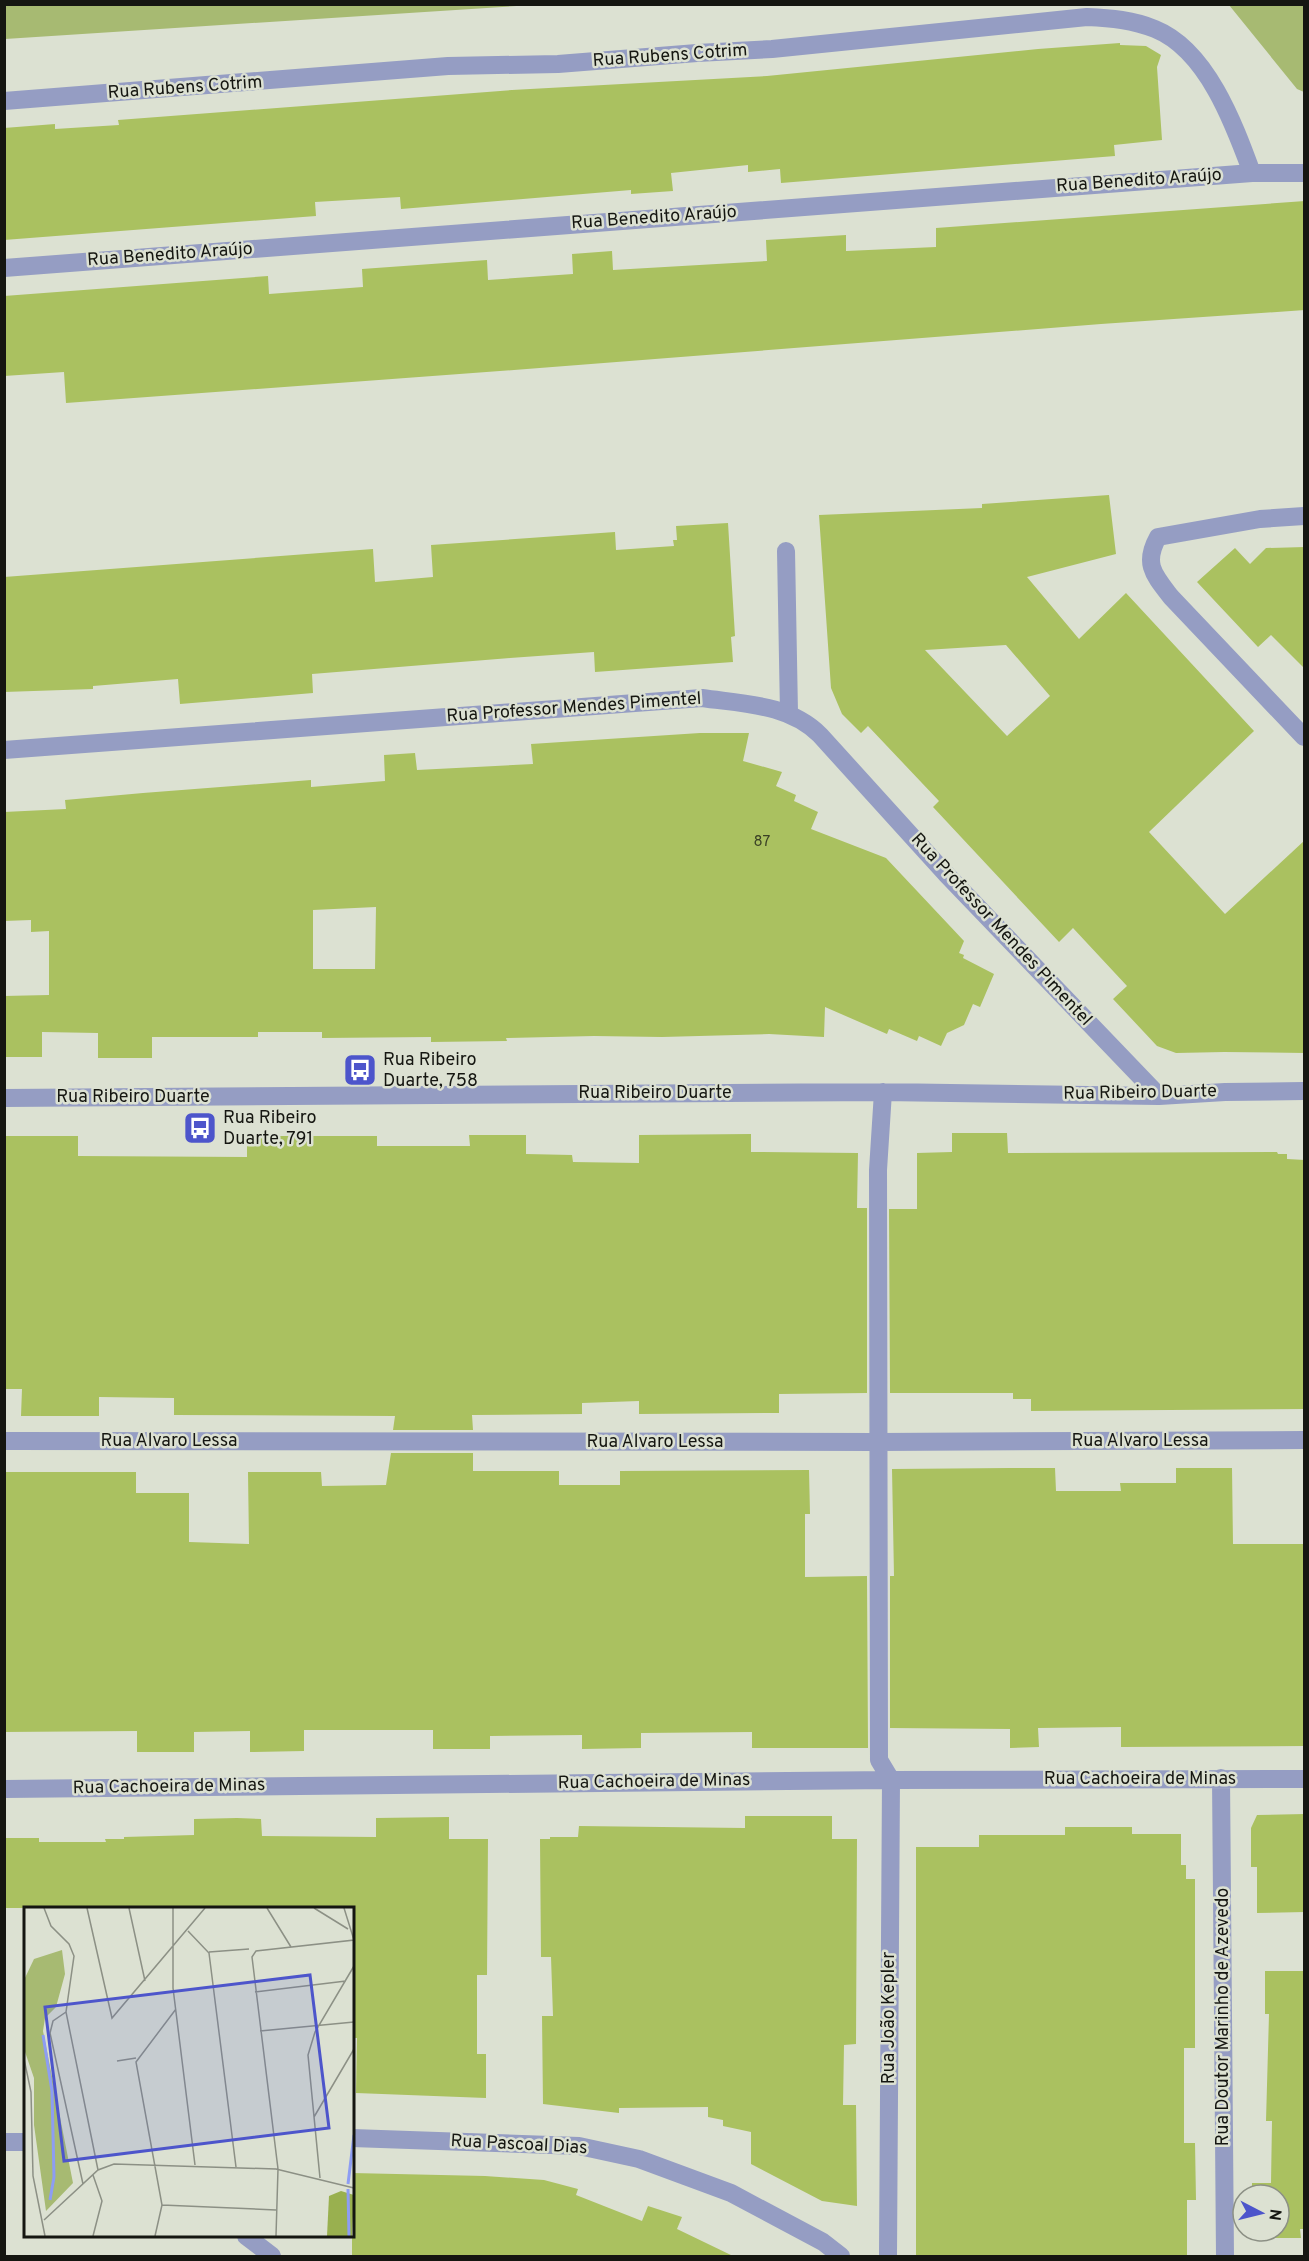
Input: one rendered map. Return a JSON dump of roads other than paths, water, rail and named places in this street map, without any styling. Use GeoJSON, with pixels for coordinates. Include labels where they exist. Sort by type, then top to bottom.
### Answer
{"type":"FeatureCollection","features":[{"type":"Feature","properties":{"kind":"street","name":"Rua Rubens Cotrim"},"geometry":{"type":"LineString","coordinates":[[4,101],[448,66],[558,64],[772,49],[1087,17],[1124,20],[1157,30],[1185,48],[1215,88],[1237,132],[1252,172]]}},
{"type":"Feature","properties":{"kind":"street","name":"Rua Benedito Araújo"},"geometry":{"type":"LineString","coordinates":[[4,268],[1252,172],[1305,173]]}},
{"type":"Feature","properties":{"kind":"street"},"geometry":{"type":"LineString","coordinates":[[1305,516],[1260,519],[1158,537],[1150,551],[1153,575],[1171,597],[1305,737]]}},
{"type":"Feature","properties":{"kind":"street"},"geometry":{"type":"LineString","coordinates":[[786,552],[789,713]]}},
{"type":"Feature","properties":{"kind":"street","name":"Rua Professor Mendes Pimentel"},"geometry":{"type":"LineString","coordinates":[[4,750],[702,698],[789,713],[808,723],[820,735],[946,874],[1159,1096]]}},
{"type":"Feature","properties":{"kind":"street","name":"Rua Ribeiro Duarte"},"geometry":{"type":"LineString","coordinates":[[4,1098],[883,1092],[1159,1096],[1305,1091]]}},
{"type":"Feature","properties":{"kind":"street"},"geometry":{"type":"LineString","coordinates":[[883,1092],[878,1170],[879,1760],[891,1780]]}},
{"type":"Feature","properties":{"kind":"street","name":"Rua Alvaro Lessa"},"geometry":{"type":"LineString","coordinates":[[4,1441],[1305,1440]]}},
{"type":"Feature","properties":{"kind":"street","name":"Rua Doutor Marinho de Azevedo"},"geometry":{"type":"LineString","coordinates":[[1221,1778],[1225,2256]]}},
{"type":"Feature","properties":{"kind":"street","name":"Rua Cachoeira de Minas"},"geometry":{"type":"LineString","coordinates":[[4,1789],[891,1780],[1305,1779]]}},
{"type":"Feature","properties":{"kind":"street","name":"Rua João Kepler"},"geometry":{"type":"LineString","coordinates":[[888,2256],[891,1780]]}},
{"type":"Feature","properties":{"kind":"street","name":"Rua Pascoal Dias"},"geometry":{"type":"LineString","coordinates":[[354,2138],[579,2146],[639,2159],[730,2193],[823,2242],[841,2256]]}},
{"type":"Feature","properties":{"kind":"street"},"geometry":{"type":"LineString","coordinates":[[4,2142],[24,2142]]}},
{"type":"Feature","properties":{"kind":"street"},"geometry":{"type":"LineString","coordinates":[[248,2237],[272,2256]]}},
{"type":"Feature","properties":{"kind":"place","name":"Rua Ribeiro Duarte, 758"},"geometry":{"type":"Point","coordinates":[360,1070]}},
{"type":"Feature","properties":{"kind":"place","name":"Rua Ribeiro Duarte, 791"},"geometry":{"type":"Point","coordinates":[200,1128]}}]}
